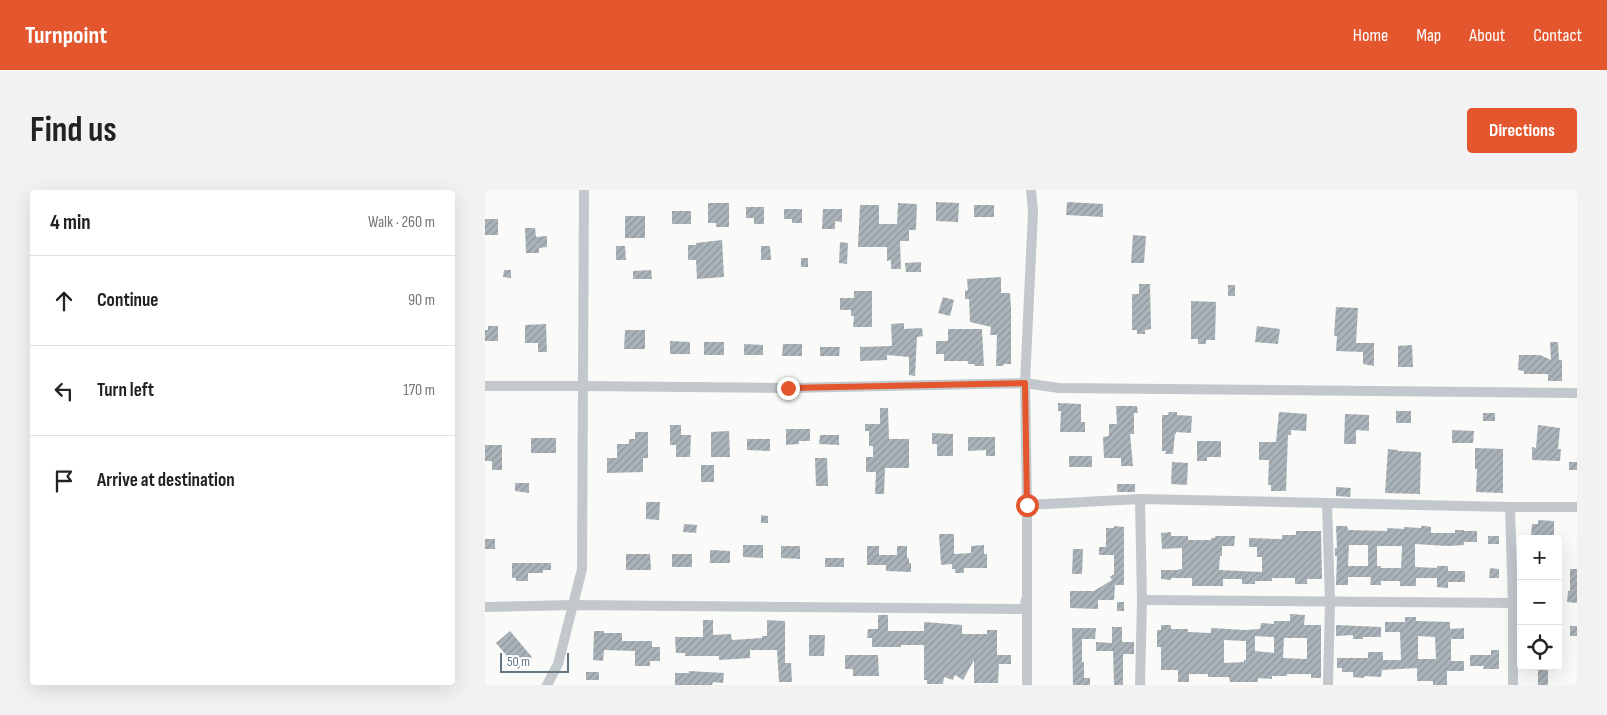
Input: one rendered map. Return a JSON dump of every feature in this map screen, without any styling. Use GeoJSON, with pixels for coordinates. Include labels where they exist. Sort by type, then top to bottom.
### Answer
{"type":"FeatureCollection","features":[{"type":"Feature","properties":{"kind":"street"},"geometry":{"type":"LineString","coordinates":[[547,685],[558,664],[582,569],[584,190]]}},
{"type":"Feature","properties":{"kind":"street"},"geometry":{"type":"LineString","coordinates":[[1027,685],[1025,383],[1033,211],[1031,190]]}},
{"type":"Feature","properties":{"kind":"street"},"geometry":{"type":"LineString","coordinates":[[485,386],[788,388],[1025,383],[1059,388],[1577,393]]}},
{"type":"Feature","properties":{"kind":"street"},"geometry":{"type":"LineString","coordinates":[[1027,505],[1140,499],[1577,507]]}},
{"type":"Feature","properties":{"kind":"street"},"geometry":{"type":"LineString","coordinates":[[1140,499],[1142,600],[1140,685]]}},
{"type":"Feature","properties":{"kind":"street"},"geometry":{"type":"LineString","coordinates":[[1327,503],[1330,602],[1328,685]]}},
{"type":"Feature","properties":{"kind":"street"},"geometry":{"type":"LineString","coordinates":[[1510,507],[1513,685]]}},
{"type":"Feature","properties":{"kind":"street"},"geometry":{"type":"LineString","coordinates":[[485,607],[573,605],[1024,609],[1026,600]]}},
{"type":"Feature","properties":{"kind":"street"},"geometry":{"type":"LineString","coordinates":[[1142,600],[1513,603]]}},
{"type":"Feature","properties":{"kind":"building"},"geometry":{"type":"Polygon","coordinates":[[[936,202],[959,203],[958,222],[936,221],[936,202]]]}},
{"type":"Feature","properties":{"kind":"building"},"geometry":{"type":"Polygon","coordinates":[[[1067,202],[1103,204],[1103,217],[1066,215],[1067,202]]]}},
{"type":"Feature","properties":{"kind":"building"},"geometry":{"type":"Polygon","coordinates":[[[708,203],[729,203],[729,227],[716,227],[716,223],[708,223],[708,203]]]}},
{"type":"Feature","properties":{"kind":"building"},"geometry":{"type":"Polygon","coordinates":[[[898,203],[917,204],[916,230],[909,230],[909,241],[900,241],[901,269],[891,269],[891,260],[887,261],[887,247],[858,247],[860,205],[879,205],[879,224],[897,224],[898,203]]]}},
{"type":"Feature","properties":{"kind":"building"},"geometry":{"type":"Polygon","coordinates":[[[974,205],[994,205],[994,217],[974,217],[974,205]]]}},
{"type":"Feature","properties":{"kind":"building"},"geometry":{"type":"Polygon","coordinates":[[[746,207],[764,207],[764,224],[754,224],[754,218],[746,218],[746,207]]]}},
{"type":"Feature","properties":{"kind":"building"},"geometry":{"type":"Polygon","coordinates":[[[784,209],[802,209],[802,223],[792,223],[792,219],[784,219],[784,209]]]}},
{"type":"Feature","properties":{"kind":"building"},"geometry":{"type":"Polygon","coordinates":[[[823,209],[842,209],[842,222],[835,221],[835,229],[822,229],[823,209]]]}},
{"type":"Feature","properties":{"kind":"building"},"geometry":{"type":"Polygon","coordinates":[[[672,211],[691,211],[691,224],[672,224],[672,211]]]}},
{"type":"Feature","properties":{"kind":"building"},"geometry":{"type":"Polygon","coordinates":[[[625,216],[645,216],[645,238],[625,238],[625,216]]]}},
{"type":"Feature","properties":{"kind":"building"},"geometry":{"type":"Polygon","coordinates":[[[485,219],[498,219],[498,235],[485,235],[485,219]]]}},
{"type":"Feature","properties":{"kind":"building"},"geometry":{"type":"Polygon","coordinates":[[[525,228],[535,228],[536,237],[547,236],[547,247],[539,248],[539,253],[526,253],[525,228]]]}},
{"type":"Feature","properties":{"kind":"building"},"geometry":{"type":"Polygon","coordinates":[[[1133,235],[1146,236],[1144,263],[1131,263],[1133,235]]]}},
{"type":"Feature","properties":{"kind":"building"},"geometry":{"type":"Polygon","coordinates":[[[722,240],[724,277],[697,279],[696,260],[688,260],[688,245],[722,240]]]}},
{"type":"Feature","properties":{"kind":"building"},"geometry":{"type":"Polygon","coordinates":[[[840,242],[848,243],[847,264],[839,263],[840,242]]]}},
{"type":"Feature","properties":{"kind":"building"},"geometry":{"type":"Polygon","coordinates":[[[616,246],[625,246],[626,260],[616,260],[616,246]]]}},
{"type":"Feature","properties":{"kind":"building"},"geometry":{"type":"Polygon","coordinates":[[[761,246],[770,246],[771,260],[761,260],[761,246]]]}},
{"type":"Feature","properties":{"kind":"building"},"geometry":{"type":"Polygon","coordinates":[[[801,258],[808,258],[808,267],[801,267],[801,258]]]}},
{"type":"Feature","properties":{"kind":"building"},"geometry":{"type":"Polygon","coordinates":[[[921,262],[921,272],[906,272],[905,263],[921,262]]]}},
{"type":"Feature","properties":{"kind":"building"},"geometry":{"type":"Polygon","coordinates":[[[504,270],[511,270],[511,278],[503,277],[504,270]]]}},
{"type":"Feature","properties":{"kind":"building"},"geometry":{"type":"Polygon","coordinates":[[[651,270],[652,279],[633,279],[633,271],[651,270]]]}},
{"type":"Feature","properties":{"kind":"building"},"geometry":{"type":"Polygon","coordinates":[[[1001,277],[1001,293],[1010,293],[1011,364],[996,366],[997,335],[990,335],[991,327],[970,322],[969,299],[965,299],[965,291],[968,290],[967,279],[1001,277]]]}},
{"type":"Feature","properties":{"kind":"building"},"geometry":{"type":"Polygon","coordinates":[[[1139,284],[1150,284],[1151,329],[1145,330],[1145,334],[1137,334],[1137,330],[1132,330],[1132,294],[1139,294],[1139,284]]]}},
{"type":"Feature","properties":{"kind":"building"},"geometry":{"type":"Polygon","coordinates":[[[1228,285],[1235,285],[1235,296],[1228,296],[1228,285]]]}},
{"type":"Feature","properties":{"kind":"building"},"geometry":{"type":"Polygon","coordinates":[[[854,291],[872,291],[872,327],[853,327],[854,316],[851,316],[851,310],[840,310],[840,298],[854,298],[854,291]]]}},
{"type":"Feature","properties":{"kind":"building"},"geometry":{"type":"Polygon","coordinates":[[[943,297],[954,300],[950,316],[938,313],[943,297]]]}},
{"type":"Feature","properties":{"kind":"building"},"geometry":{"type":"Polygon","coordinates":[[[1191,301],[1216,302],[1215,340],[1206,340],[1206,344],[1198,344],[1198,339],[1191,339],[1191,301]]]}},
{"type":"Feature","properties":{"kind":"building"},"geometry":{"type":"Polygon","coordinates":[[[1336,307],[1358,308],[1356,343],[1374,343],[1374,366],[1363,364],[1363,352],[1336,351],[1337,336],[1334,336],[1336,307]]]}},
{"type":"Feature","properties":{"kind":"building"},"geometry":{"type":"Polygon","coordinates":[[[904,323],[904,329],[922,328],[923,336],[917,337],[915,376],[909,375],[909,357],[887,355],[887,360],[860,361],[860,347],[892,346],[891,324],[904,323]]]}},
{"type":"Feature","properties":{"kind":"building"},"geometry":{"type":"Polygon","coordinates":[[[546,324],[547,352],[538,352],[538,343],[525,343],[525,325],[546,324]]]}},
{"type":"Feature","properties":{"kind":"building"},"geometry":{"type":"Polygon","coordinates":[[[488,326],[498,326],[498,341],[485,341],[485,330],[488,330],[488,326]]]}},
{"type":"Feature","properties":{"kind":"building"},"geometry":{"type":"Polygon","coordinates":[[[1257,326],[1280,329],[1278,344],[1255,342],[1257,326]]]}},
{"type":"Feature","properties":{"kind":"building"},"geometry":{"type":"Polygon","coordinates":[[[948,329],[982,329],[984,366],[968,364],[968,361],[944,361],[944,354],[936,354],[936,341],[948,341],[948,329]]]}},
{"type":"Feature","properties":{"kind":"building"},"geometry":{"type":"Polygon","coordinates":[[[625,330],[645,330],[645,349],[624,349],[625,330]]]}},
{"type":"Feature","properties":{"kind":"building"},"geometry":{"type":"Polygon","coordinates":[[[670,341],[690,342],[690,354],[670,354],[670,341]]]}},
{"type":"Feature","properties":{"kind":"building"},"geometry":{"type":"Polygon","coordinates":[[[704,342],[724,342],[724,355],[704,355],[704,342]]]}},
{"type":"Feature","properties":{"kind":"building"},"geometry":{"type":"Polygon","coordinates":[[[1550,342],[1558,342],[1559,360],[1562,360],[1562,381],[1548,381],[1548,374],[1524,374],[1524,371],[1518,370],[1519,355],[1540,355],[1551,360],[1550,342]]]}},
{"type":"Feature","properties":{"kind":"building"},"geometry":{"type":"Polygon","coordinates":[[[744,344],[763,345],[763,355],[744,355],[744,344]]]}},
{"type":"Feature","properties":{"kind":"building"},"geometry":{"type":"Polygon","coordinates":[[[783,344],[802,344],[802,356],[782,356],[783,344]]]}},
{"type":"Feature","properties":{"kind":"building"},"geometry":{"type":"Polygon","coordinates":[[[1412,345],[1413,367],[1398,367],[1398,346],[1412,345]]]}},
{"type":"Feature","properties":{"kind":"building"},"geometry":{"type":"Polygon","coordinates":[[[820,347],[840,347],[839,356],[820,356],[820,347]]]}},
{"type":"Feature","properties":{"kind":"building"},"geometry":{"type":"Polygon","coordinates":[[[1058,403],[1081,404],[1081,422],[1085,422],[1085,432],[1060,432],[1061,411],[1058,411],[1058,403]]]}},
{"type":"Feature","properties":{"kind":"building"},"geometry":{"type":"Polygon","coordinates":[[[1116,406],[1137,406],[1138,413],[1134,413],[1134,434],[1130,434],[1133,466],[1121,466],[1121,458],[1104,458],[1103,437],[1109,436],[1109,424],[1117,424],[1116,406]]]}},
{"type":"Feature","properties":{"kind":"building"},"geometry":{"type":"Polygon","coordinates":[[[880,408],[888,408],[889,439],[909,439],[909,468],[885,468],[884,494],[875,494],[876,472],[866,472],[866,457],[873,457],[873,446],[869,446],[869,431],[865,431],[865,424],[880,424],[880,408]]]}},
{"type":"Feature","properties":{"kind":"building"},"geometry":{"type":"Polygon","coordinates":[[[1396,411],[1411,411],[1411,423],[1396,423],[1396,411]]]}},
{"type":"Feature","properties":{"kind":"building"},"geometry":{"type":"Polygon","coordinates":[[[1169,412],[1177,412],[1177,415],[1192,416],[1191,433],[1176,432],[1173,454],[1165,454],[1166,451],[1162,451],[1162,415],[1168,415],[1169,412]]]}},
{"type":"Feature","properties":{"kind":"building"},"geometry":{"type":"Polygon","coordinates":[[[1279,412],[1307,414],[1306,431],[1291,430],[1291,435],[1288,435],[1286,491],[1271,491],[1271,485],[1268,485],[1269,460],[1259,460],[1259,442],[1276,442],[1279,412]]]}},
{"type":"Feature","properties":{"kind":"building"},"geometry":{"type":"Polygon","coordinates":[[[1483,413],[1495,413],[1495,421],[1483,421],[1483,413]]]}},
{"type":"Feature","properties":{"kind":"building"},"geometry":{"type":"Polygon","coordinates":[[[1345,414],[1369,415],[1369,431],[1356,430],[1356,444],[1344,444],[1345,414]]]}},
{"type":"Feature","properties":{"kind":"building"},"geometry":{"type":"Polygon","coordinates":[[[670,425],[681,425],[681,435],[691,435],[690,457],[676,457],[676,445],[670,445],[670,425]]]}},
{"type":"Feature","properties":{"kind":"building"},"geometry":{"type":"Polygon","coordinates":[[[1538,425],[1560,428],[1558,449],[1561,449],[1560,461],[1532,460],[1532,447],[1536,448],[1538,425]]]}},
{"type":"Feature","properties":{"kind":"building"},"geometry":{"type":"Polygon","coordinates":[[[786,429],[810,429],[810,441],[799,441],[799,444],[786,445],[786,429]]]}},
{"type":"Feature","properties":{"kind":"building"},"geometry":{"type":"Polygon","coordinates":[[[1452,430],[1474,431],[1473,443],[1452,443],[1452,430]]]}},
{"type":"Feature","properties":{"kind":"building"},"geometry":{"type":"Polygon","coordinates":[[[729,431],[730,457],[711,457],[711,432],[729,431]]]}},
{"type":"Feature","properties":{"kind":"building"},"geometry":{"type":"Polygon","coordinates":[[[635,432],[648,432],[648,458],[643,458],[643,472],[607,473],[607,458],[617,458],[617,444],[629,444],[629,439],[635,439],[635,432]]]}},
{"type":"Feature","properties":{"kind":"building"},"geometry":{"type":"Polygon","coordinates":[[[932,433],[953,434],[953,456],[937,456],[937,444],[932,444],[932,433]]]}},
{"type":"Feature","properties":{"kind":"building"},"geometry":{"type":"Polygon","coordinates":[[[820,435],[839,435],[839,445],[819,444],[820,435]]]}},
{"type":"Feature","properties":{"kind":"building"},"geometry":{"type":"Polygon","coordinates":[[[968,437],[995,437],[995,456],[986,456],[986,450],[968,451],[968,437]]]}},
{"type":"Feature","properties":{"kind":"building"},"geometry":{"type":"Polygon","coordinates":[[[531,438],[556,438],[556,453],[531,453],[531,438]]]}},
{"type":"Feature","properties":{"kind":"building"},"geometry":{"type":"Polygon","coordinates":[[[747,439],[770,439],[770,451],[747,450],[747,439]]]}},
{"type":"Feature","properties":{"kind":"building"},"geometry":{"type":"Polygon","coordinates":[[[1197,441],[1221,441],[1221,457],[1207,457],[1207,461],[1197,461],[1197,441]]]}},
{"type":"Feature","properties":{"kind":"building"},"geometry":{"type":"Polygon","coordinates":[[[485,445],[502,445],[502,470],[492,470],[492,461],[485,461],[485,445]]]}},
{"type":"Feature","properties":{"kind":"building"},"geometry":{"type":"Polygon","coordinates":[[[1475,448],[1503,449],[1503,493],[1476,492],[1477,469],[1475,469],[1475,448]]]}},
{"type":"Feature","properties":{"kind":"building"},"geometry":{"type":"Polygon","coordinates":[[[1388,449],[1421,452],[1420,494],[1385,493],[1388,449]]]}},
{"type":"Feature","properties":{"kind":"building"},"geometry":{"type":"Polygon","coordinates":[[[1069,456],[1092,456],[1092,467],[1069,467],[1069,456]]]}},
{"type":"Feature","properties":{"kind":"building"},"geometry":{"type":"Polygon","coordinates":[[[815,458],[827,458],[828,486],[816,486],[815,458]]]}},
{"type":"Feature","properties":{"kind":"building"},"geometry":{"type":"Polygon","coordinates":[[[1172,462],[1188,463],[1187,485],[1171,484],[1172,462]]]}},
{"type":"Feature","properties":{"kind":"building"},"geometry":{"type":"Polygon","coordinates":[[[1569,462],[1577,462],[1577,470],[1569,470],[1569,462]]]}},
{"type":"Feature","properties":{"kind":"building"},"geometry":{"type":"Polygon","coordinates":[[[701,465],[714,465],[714,482],[701,482],[701,465]]]}},
{"type":"Feature","properties":{"kind":"building"},"geometry":{"type":"Polygon","coordinates":[[[515,483],[529,483],[529,493],[515,491],[515,483]]]}},
{"type":"Feature","properties":{"kind":"building"},"geometry":{"type":"Polygon","coordinates":[[[1117,484],[1135,484],[1135,492],[1117,492],[1117,484]]]}},
{"type":"Feature","properties":{"kind":"building"},"geometry":{"type":"Polygon","coordinates":[[[1336,487],[1351,488],[1350,497],[1336,496],[1336,487]]]}},
{"type":"Feature","properties":{"kind":"building"},"geometry":{"type":"Polygon","coordinates":[[[646,502],[660,502],[659,520],[646,519],[646,502]]]}},
{"type":"Feature","properties":{"kind":"building"},"geometry":{"type":"Polygon","coordinates":[[[761,515],[768,516],[768,523],[761,523],[761,515]]]}},
{"type":"Feature","properties":{"kind":"building"},"geometry":{"type":"Polygon","coordinates":[[[1538,520],[1554,521],[1554,535],[1531,535],[1532,524],[1538,524],[1538,520]]]}},
{"type":"Feature","properties":{"kind":"building"},"geometry":{"type":"Polygon","coordinates":[[[684,524],[697,525],[696,533],[683,532],[684,524]]]}},
{"type":"Feature","properties":{"kind":"building"},"geometry":{"type":"Polygon","coordinates":[[[1114,526],[1124,527],[1124,585],[1115,585],[1114,600],[1098,600],[1098,609],[1070,608],[1070,591],[1094,591],[1112,580],[1110,577],[1114,574],[1114,555],[1099,555],[1099,547],[1106,547],[1106,528],[1114,528],[1114,526]]]}},
{"type":"Feature","properties":{"kind":"building"},"geometry":{"type":"Polygon","coordinates":[[[1336,526],[1347,526],[1348,530],[1387,531],[1387,528],[1404,529],[1404,527],[1421,528],[1421,526],[1425,526],[1431,527],[1431,533],[1455,533],[1455,530],[1477,531],[1477,542],[1464,542],[1464,545],[1415,544],[1415,567],[1437,568],[1437,566],[1448,566],[1448,571],[1465,571],[1465,582],[1448,582],[1448,588],[1437,587],[1437,578],[1416,578],[1416,586],[1400,586],[1400,581],[1381,581],[1381,585],[1370,585],[1371,577],[1348,577],[1348,585],[1336,585],[1337,556],[1335,556],[1335,548],[1337,548],[1336,526]],[[1349,545],[1348,566],[1368,566],[1368,545],[1349,545]],[[1377,546],[1377,566],[1381,566],[1381,568],[1401,568],[1402,546],[1377,546]]]}},
{"type":"Feature","properties":{"kind":"building"},"geometry":{"type":"Polygon","coordinates":[[[1296,531],[1321,531],[1322,579],[1307,579],[1307,584],[1295,584],[1295,578],[1272,578],[1272,581],[1255,581],[1255,584],[1242,584],[1242,579],[1223,579],[1223,586],[1192,586],[1192,578],[1161,579],[1161,570],[1182,569],[1182,548],[1162,549],[1161,533],[1171,532],[1171,536],[1188,536],[1188,540],[1211,540],[1215,536],[1235,536],[1234,546],[1222,546],[1219,570],[1262,572],[1262,557],[1257,557],[1257,547],[1249,547],[1249,538],[1282,539],[1282,535],[1296,535],[1296,531]]]}},
{"type":"Feature","properties":{"kind":"building"},"geometry":{"type":"Polygon","coordinates":[[[939,534],[954,534],[954,554],[971,553],[971,546],[984,545],[984,554],[987,554],[987,568],[964,568],[964,573],[955,573],[955,569],[952,569],[952,564],[941,565],[939,534]]]}},
{"type":"Feature","properties":{"kind":"building"},"geometry":{"type":"Polygon","coordinates":[[[1488,536],[1499,536],[1499,544],[1488,544],[1488,536]]]}},
{"type":"Feature","properties":{"kind":"building"},"geometry":{"type":"Polygon","coordinates":[[[485,539],[495,539],[495,549],[485,549],[485,539]]]}},
{"type":"Feature","properties":{"kind":"building"},"geometry":{"type":"Polygon","coordinates":[[[743,545],[763,545],[763,558],[743,557],[743,545]]]}},
{"type":"Feature","properties":{"kind":"building"},"geometry":{"type":"Polygon","coordinates":[[[781,546],[800,546],[800,559],[781,558],[781,546]]]}},
{"type":"Feature","properties":{"kind":"building"},"geometry":{"type":"Polygon","coordinates":[[[867,546],[879,546],[879,555],[897,555],[897,546],[907,546],[907,558],[909,558],[909,563],[911,563],[911,572],[886,571],[886,565],[867,565],[867,546]]]}},
{"type":"Feature","properties":{"kind":"building"},"geometry":{"type":"Polygon","coordinates":[[[1073,549],[1083,549],[1082,574],[1072,574],[1073,549]]]}},
{"type":"Feature","properties":{"kind":"building"},"geometry":{"type":"Polygon","coordinates":[[[710,550],[730,551],[730,563],[710,563],[710,550]]]}},
{"type":"Feature","properties":{"kind":"building"},"geometry":{"type":"Polygon","coordinates":[[[626,554],[650,554],[651,570],[626,570],[626,554]]]}},
{"type":"Feature","properties":{"kind":"building"},"geometry":{"type":"Polygon","coordinates":[[[672,554],[692,554],[692,567],[672,567],[672,554]]]}},
{"type":"Feature","properties":{"kind":"building"},"geometry":{"type":"Polygon","coordinates":[[[825,558],[844,558],[844,567],[825,567],[825,558]]]}},
{"type":"Feature","properties":{"kind":"building"},"geometry":{"type":"Polygon","coordinates":[[[512,563],[551,563],[551,570],[543,570],[543,573],[528,573],[528,581],[516,581],[516,578],[512,578],[512,563]]]}},
{"type":"Feature","properties":{"kind":"building"},"geometry":{"type":"Polygon","coordinates":[[[1490,568],[1499,569],[1499,578],[1489,578],[1490,568]]]}},
{"type":"Feature","properties":{"kind":"building"},"geometry":{"type":"Polygon","coordinates":[[[1570,569],[1577,569],[1577,603],[1567,602],[1568,591],[1570,591],[1570,569]]]}},
{"type":"Feature","properties":{"kind":"building"},"geometry":{"type":"Polygon","coordinates":[[[1117,602],[1124,602],[1124,611],[1117,611],[1117,602]]]}},
{"type":"Feature","properties":{"kind":"building"},"geometry":{"type":"Polygon","coordinates":[[[1290,614],[1305,615],[1304,625],[1321,625],[1321,678],[1311,678],[1311,674],[1287,674],[1287,676],[1272,676],[1272,679],[1258,678],[1258,682],[1230,682],[1229,677],[1208,677],[1208,674],[1189,674],[1189,682],[1178,682],[1178,670],[1161,670],[1161,647],[1157,647],[1157,630],[1161,630],[1161,625],[1171,625],[1171,629],[1188,629],[1188,632],[1211,633],[1211,628],[1260,629],[1261,623],[1274,624],[1274,621],[1290,621],[1290,614]],[[1255,636],[1255,651],[1274,653],[1274,637],[1255,636]],[[1284,638],[1283,658],[1307,659],[1307,638],[1284,638]],[[1224,640],[1224,663],[1244,662],[1246,660],[1246,641],[1224,640]]]}},
{"type":"Feature","properties":{"kind":"building"},"geometry":{"type":"Polygon","coordinates":[[[878,615],[888,615],[888,631],[924,631],[924,622],[962,625],[962,634],[987,634],[987,630],[997,630],[997,655],[1011,655],[1011,664],[999,664],[998,683],[974,683],[974,660],[963,680],[955,675],[953,680],[944,677],[943,684],[927,684],[927,680],[924,680],[924,645],[872,647],[872,638],[867,638],[868,629],[878,629],[878,615]]]}},
{"type":"Feature","properties":{"kind":"building"},"geometry":{"type":"Polygon","coordinates":[[[1405,617],[1416,617],[1416,621],[1450,622],[1450,629],[1464,628],[1464,639],[1451,639],[1451,661],[1464,661],[1464,671],[1447,671],[1447,685],[1433,685],[1433,681],[1417,681],[1417,668],[1382,670],[1381,677],[1364,676],[1364,678],[1353,677],[1353,672],[1342,672],[1342,668],[1337,668],[1337,658],[1368,658],[1368,652],[1383,652],[1383,660],[1401,660],[1400,632],[1385,632],[1385,622],[1405,622],[1405,617]],[[1418,636],[1418,659],[1436,659],[1435,637],[1418,636]]]}},
{"type":"Feature","properties":{"kind":"building"},"geometry":{"type":"Polygon","coordinates":[[[703,620],[713,620],[713,635],[731,634],[732,640],[762,638],[762,636],[767,636],[767,620],[785,621],[785,663],[791,663],[792,682],[779,682],[777,650],[750,650],[750,658],[719,660],[719,656],[685,656],[685,653],[676,653],[675,637],[703,637],[703,620]]]}},
{"type":"Feature","properties":{"kind":"building"},"geometry":{"type":"Polygon","coordinates":[[[1336,625],[1381,627],[1381,637],[1353,639],[1353,635],[1336,636],[1336,625]]]}},
{"type":"Feature","properties":{"kind":"building"},"geometry":{"type":"Polygon","coordinates":[[[1570,626],[1577,626],[1577,636],[1570,636],[1570,626]]]}},
{"type":"Feature","properties":{"kind":"building"},"geometry":{"type":"Polygon","coordinates":[[[1112,627],[1122,627],[1122,642],[1134,642],[1134,654],[1123,654],[1123,685],[1114,685],[1113,651],[1096,651],[1096,642],[1112,643],[1112,627]]]}},
{"type":"Feature","properties":{"kind":"building"},"geometry":{"type":"Polygon","coordinates":[[[1072,628],[1096,628],[1095,639],[1082,639],[1084,678],[1090,678],[1090,685],[1073,685],[1072,628]]]}},
{"type":"Feature","properties":{"kind":"building"},"geometry":{"type":"Polygon","coordinates":[[[510,631],[532,657],[518,669],[496,643],[510,631]]]}},
{"type":"Feature","properties":{"kind":"building"},"geometry":{"type":"Polygon","coordinates":[[[594,631],[622,633],[622,641],[652,641],[652,647],[660,647],[660,661],[650,661],[650,666],[635,666],[635,651],[604,650],[603,661],[593,660],[594,631]]]}},
{"type":"Feature","properties":{"kind":"building"},"geometry":{"type":"Polygon","coordinates":[[[809,635],[825,635],[824,656],[809,656],[809,635]]]}},
{"type":"Feature","properties":{"kind":"building"},"geometry":{"type":"Polygon","coordinates":[[[1491,650],[1499,650],[1499,669],[1483,669],[1484,666],[1470,666],[1470,655],[1491,655],[1491,650]]]}},
{"type":"Feature","properties":{"kind":"building"},"geometry":{"type":"Polygon","coordinates":[[[845,655],[878,655],[879,676],[853,676],[853,669],[845,669],[845,655]]]}},
{"type":"Feature","properties":{"kind":"building"},"geometry":{"type":"Polygon","coordinates":[[[1538,670],[1548,670],[1548,685],[1538,685],[1538,670]]]}},
{"type":"Feature","properties":{"kind":"building"},"geometry":{"type":"Polygon","coordinates":[[[689,671],[724,673],[723,683],[713,682],[712,685],[675,685],[675,673],[689,673],[689,671]]]}},
{"type":"Feature","properties":{"kind":"building"},"geometry":{"type":"Polygon","coordinates":[[[586,672],[599,672],[599,680],[586,680],[586,672]]]}},
{"type":"Feature","properties":{"kind":"route"},"geometry":{"type":"LineString","coordinates":[[788,388],[1025,383],[1027,505]]}}]}
